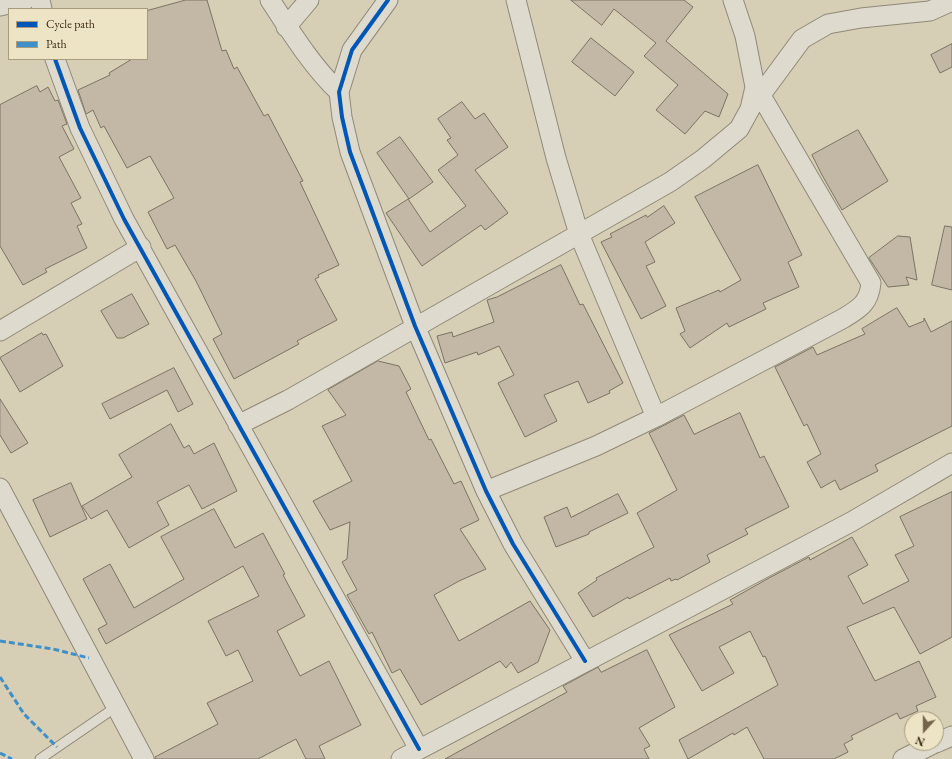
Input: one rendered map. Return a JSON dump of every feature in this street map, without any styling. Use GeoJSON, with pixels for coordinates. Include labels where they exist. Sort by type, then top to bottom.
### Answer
{"type":"FeatureCollection","features":[{"type":"Feature","properties":{"kind":"street"},"geometry":{"type":"LineString","coordinates":[[0,6],[25,0]]}},
{"type":"Feature","properties":{"kind":"street"},"geometry":{"type":"LineString","coordinates":[[270,0],[286,27],[324,77],[339,92]]}},
{"type":"Feature","properties":{"kind":"street"},"geometry":{"type":"LineString","coordinates":[[286,27],[309,0]]}},
{"type":"Feature","properties":{"kind":"street"},"geometry":{"type":"LineString","coordinates":[[388,0],[352,50],[339,92],[342,117],[350,152],[415,326],[486,491],[513,544],[585,661]]}},
{"type":"Feature","properties":{"kind":"street"},"geometry":{"type":"LineString","coordinates":[[516,0],[556,158],[579,234],[656,417]]}},
{"type":"Feature","properties":{"kind":"street"},"geometry":{"type":"LineString","coordinates":[[486,491],[596,446],[656,417],[844,318],[862,307],[870,295],[871,283],[755,102],[755,87],[745,36],[733,0]]}},
{"type":"Feature","properties":{"kind":"street"},"geometry":{"type":"LineString","coordinates":[[238,425],[288,400],[415,326],[670,182],[703,159],[739,129],[755,102],[802,39],[828,24],[861,18],[930,11],[952,1]]}},
{"type":"Feature","properties":{"kind":"street"},"geometry":{"type":"LineString","coordinates":[[55,60],[80,128],[124,219],[141,247],[238,425],[419,749]]}},
{"type":"Feature","properties":{"kind":"street"},"geometry":{"type":"LineString","coordinates":[[0,331],[141,247]]}},
{"type":"Feature","properties":{"kind":"street"},"geometry":{"type":"LineString","coordinates":[[401,759],[851,522],[952,463]]}},
{"type":"Feature","properties":{"kind":"street"},"geometry":{"type":"LineString","coordinates":[[0,488],[75,633],[144,759]]}},
{"type":"Feature","properties":{"kind":"street"},"geometry":{"type":"LineString","coordinates":[[903,759],[920,751]]}},
{"type":"Feature","properties":{"kind":"lane"},"geometry":{"type":"LineString","coordinates":[[40,759],[116,707]]}},
{"type":"Feature","properties":{"kind":"building"},"geometry":{"type":"Polygon","coordinates":[[[186,0],[207,0],[222,51],[226,50],[234,69],[237,67],[264,116],[268,114],[303,181],[300,182],[339,265],[318,275],[319,277],[315,279],[337,320],[297,341],[299,344],[234,379],[213,339],[222,334],[196,281],[175,245],[167,249],[148,212],[174,198],[150,156],[127,168],[104,126],[101,128],[93,110],[86,114],[78,90],[110,75],[109,73],[130,60],[148,60],[148,11],[186,0]]]}},
{"type":"Feature","properties":{"kind":"building"},"geometry":{"type":"Polygon","coordinates":[[[571,0],[684,0],[693,7],[666,41],[728,94],[719,117],[705,111],[685,134],[656,110],[678,85],[644,56],[656,43],[614,9],[602,25],[571,0]]]}},
{"type":"Feature","properties":{"kind":"building"},"geometry":{"type":"Polygon","coordinates":[[[591,38],[634,72],[615,96],[572,62],[591,38]]]}},
{"type":"Feature","properties":{"kind":"building"},"geometry":{"type":"Polygon","coordinates":[[[952,44],[952,67],[940,73],[931,55],[952,44]]]}},
{"type":"Feature","properties":{"kind":"building"},"geometry":{"type":"Polygon","coordinates":[[[37,86],[40,92],[48,87],[55,101],[58,100],[67,124],[62,126],[74,149],[59,157],[81,198],[71,203],[82,224],[77,226],[87,248],[45,269],[47,272],[23,285],[0,246],[0,105],[37,86]]]}},
{"type":"Feature","properties":{"kind":"building"},"geometry":{"type":"Polygon","coordinates":[[[462,102],[475,119],[484,113],[508,147],[475,170],[508,213],[485,230],[481,225],[422,266],[386,213],[408,199],[430,232],[466,206],[438,170],[458,155],[447,140],[451,138],[438,119],[462,102]]]}},
{"type":"Feature","properties":{"kind":"building"},"geometry":{"type":"Polygon","coordinates":[[[858,130],[888,181],[842,210],[812,155],[858,130]]]}},
{"type":"Feature","properties":{"kind":"building"},"geometry":{"type":"Polygon","coordinates":[[[400,137],[433,182],[409,199],[377,153],[400,137]]]}},
{"type":"Feature","properties":{"kind":"building"},"geometry":{"type":"Polygon","coordinates":[[[758,165],[802,255],[788,262],[799,287],[763,303],[766,309],[729,327],[727,323],[690,348],[680,334],[685,331],[676,308],[719,290],[720,292],[741,280],[695,197],[758,165]]]}},
{"type":"Feature","properties":{"kind":"building"},"geometry":{"type":"Polygon","coordinates":[[[664,206],[675,223],[645,242],[655,262],[646,266],[666,306],[641,319],[601,242],[612,237],[610,234],[646,215],[647,217],[664,206]]]}},
{"type":"Feature","properties":{"kind":"building"},"geometry":{"type":"Polygon","coordinates":[[[945,226],[952,227],[952,290],[932,285],[945,226]]]}},
{"type":"Feature","properties":{"kind":"building"},"geometry":{"type":"Polygon","coordinates":[[[898,236],[910,237],[917,280],[906,277],[909,285],[888,287],[869,258],[898,236]]]}},
{"type":"Feature","properties":{"kind":"building"},"geometry":{"type":"Polygon","coordinates":[[[561,265],[580,305],[583,304],[623,383],[609,391],[610,393],[588,403],[578,381],[544,395],[557,421],[525,437],[498,383],[514,375],[499,346],[478,355],[477,352],[445,363],[437,336],[452,332],[453,337],[494,322],[487,300],[497,297],[561,265]]]}},
{"type":"Feature","properties":{"kind":"building"},"geometry":{"type":"Polygon","coordinates":[[[132,294],[149,324],[123,338],[117,338],[101,311],[132,294]]]}},
{"type":"Feature","properties":{"kind":"building"},"geometry":{"type":"Polygon","coordinates":[[[897,308],[909,327],[924,321],[924,318],[931,332],[952,321],[952,426],[875,465],[878,471],[840,490],[835,480],[821,488],[807,462],[821,454],[807,424],[804,426],[775,367],[813,347],[817,355],[865,334],[862,329],[897,308]]]}},
{"type":"Feature","properties":{"kind":"building"},"geometry":{"type":"Polygon","coordinates":[[[42,333],[43,335],[46,334],[63,366],[20,392],[0,358],[42,333]]]}},
{"type":"Feature","properties":{"kind":"building"},"geometry":{"type":"Polygon","coordinates":[[[378,361],[399,366],[411,389],[406,392],[429,440],[431,439],[454,484],[461,481],[479,520],[460,529],[486,569],[459,581],[434,595],[459,641],[530,601],[550,630],[538,662],[518,673],[511,662],[506,668],[500,661],[421,705],[400,669],[392,673],[372,632],[369,634],[347,595],[357,590],[342,562],[347,559],[350,522],[330,530],[313,501],[352,481],[322,426],[346,415],[328,390],[378,361]]]}},
{"type":"Feature","properties":{"kind":"building"},"geometry":{"type":"Polygon","coordinates":[[[174,368],[193,404],[178,412],[167,390],[110,419],[102,404],[174,368]]]}},
{"type":"Feature","properties":{"kind":"building"},"geometry":{"type":"Polygon","coordinates":[[[0,399],[28,443],[11,453],[0,435],[0,399]]]}},
{"type":"Feature","properties":{"kind":"building"},"geometry":{"type":"Polygon","coordinates":[[[740,413],[760,458],[764,456],[789,507],[745,529],[748,534],[707,555],[710,562],[677,580],[671,581],[670,578],[629,599],[628,597],[593,617],[578,593],[597,580],[596,578],[654,547],[637,513],[677,490],[649,433],[684,415],[694,434],[740,413]]]}},
{"type":"Feature","properties":{"kind":"building"},"geometry":{"type":"Polygon","coordinates":[[[171,424],[184,448],[189,445],[194,454],[214,443],[237,491],[202,509],[189,485],[157,502],[169,525],[129,548],[107,510],[91,519],[82,506],[132,477],[119,455],[171,424]]]}},
{"type":"Feature","properties":{"kind":"building"},"geometry":{"type":"Polygon","coordinates":[[[71,483],[87,519],[50,537],[33,500],[71,483]]]}},
{"type":"Feature","properties":{"kind":"building"},"geometry":{"type":"Polygon","coordinates":[[[952,492],[952,637],[920,654],[894,607],[847,627],[875,681],[919,661],[936,697],[916,706],[918,711],[904,711],[904,717],[900,719],[897,713],[851,736],[853,739],[844,744],[848,752],[834,759],[764,759],[747,727],[734,735],[733,733],[688,759],[679,740],[778,685],[765,656],[763,657],[750,631],[719,647],[734,673],[702,691],[669,635],[733,604],[730,600],[769,578],[809,557],[810,560],[852,537],[868,565],[848,576],[863,604],[909,581],[895,555],[914,546],[900,517],[952,492]]]}},
{"type":"Feature","properties":{"kind":"building"},"geometry":{"type":"Polygon","coordinates":[[[618,494],[628,513],[589,532],[589,534],[556,547],[544,517],[567,507],[571,517],[618,494]]]}},
{"type":"Feature","properties":{"kind":"building"},"geometry":{"type":"Polygon","coordinates":[[[214,509],[235,548],[263,533],[305,616],[277,631],[300,676],[329,661],[361,725],[319,746],[325,759],[306,759],[296,739],[258,759],[155,759],[155,757],[218,724],[207,703],[253,681],[238,650],[226,656],[208,621],[259,596],[243,566],[106,644],[98,629],[107,624],[83,579],[110,564],[134,608],[184,579],[161,537],[214,509]]]}},
{"type":"Feature","properties":{"kind":"building"},"geometry":{"type":"Polygon","coordinates":[[[647,650],[675,707],[639,728],[650,746],[644,749],[649,759],[445,759],[567,692],[563,686],[598,667],[601,672],[647,650]]]}},
{"type":"Feature","properties":{"kind":"marked path"},"geometry":{"type":"LineString","coordinates":[[0,641],[53,649],[89,658]]}},
{"type":"Feature","properties":{"kind":"marked path"},"geometry":{"type":"LineString","coordinates":[[0,677],[24,714],[57,747]]}},
{"type":"Feature","properties":{"kind":"marked path"},"geometry":{"type":"LineString","coordinates":[[0,753],[12,759]]}},
{"type":"Feature","properties":{"kind":"cycle path"},"geometry":{"type":"LineString","coordinates":[[388,0],[352,50],[339,92],[342,117],[350,152],[415,326],[486,491],[513,544],[585,661]]}},
{"type":"Feature","properties":{"kind":"cycle path"},"geometry":{"type":"LineString","coordinates":[[55,60],[80,128],[124,219],[419,749]]}}]}
